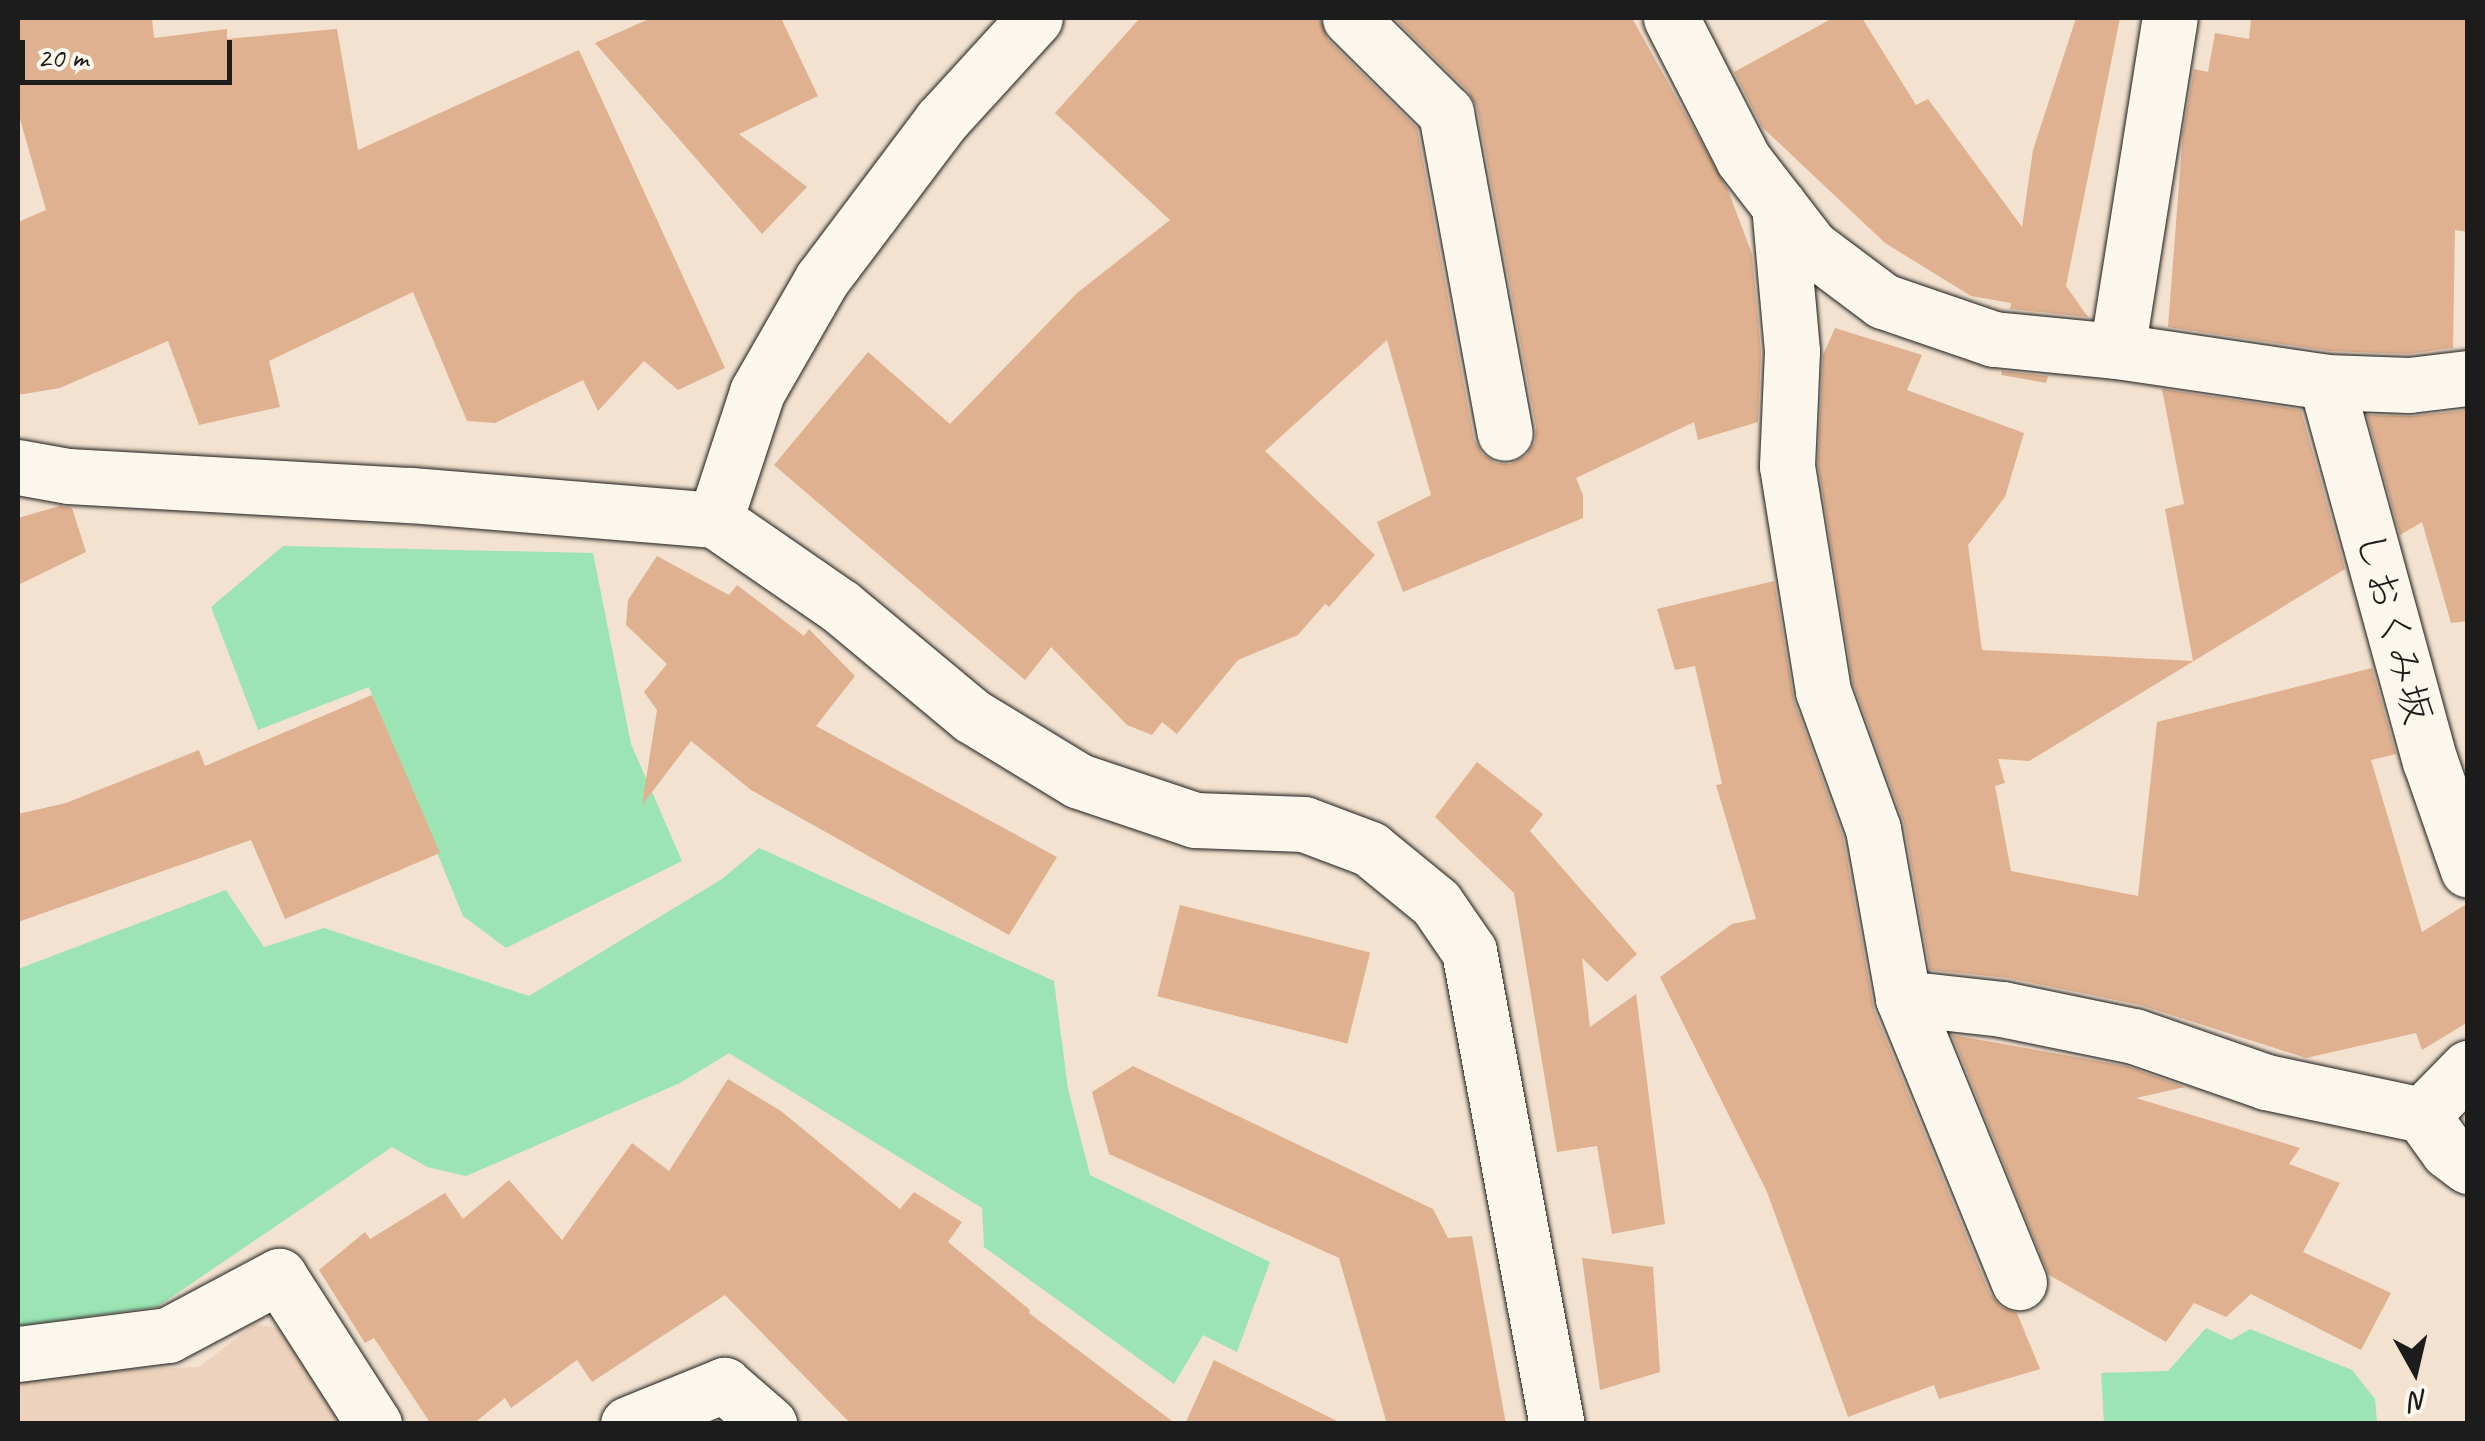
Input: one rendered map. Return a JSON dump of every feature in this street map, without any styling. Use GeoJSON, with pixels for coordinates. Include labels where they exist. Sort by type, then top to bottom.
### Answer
{"type":"FeatureCollection","features":[{"type":"Feature","properties":{"kind":"street"},"geometry":{"type":"LineString","coordinates":[[714,520],[757,392],[822,279],[941,121],[1036,18]]}},
{"type":"Feature","properties":{"kind":"street"},"geometry":{"type":"LineString","coordinates":[[1350,18],[1446,112],[1505,433]]}},
{"type":"Feature","properties":{"kind":"street"},"geometry":{"type":"LineString","coordinates":[[1671,18],[1743,159],[1811,246],[1883,301],[1994,339],[2117,351],[2326,382],[2409,385],[2468,378]]}},
{"type":"Feature","properties":{"kind":"street"},"geometry":{"type":"LineString","coordinates":[[2117,351],[2170,18]]}},
{"type":"Feature","properties":{"kind":"street"},"geometry":{"type":"LineString","coordinates":[[1779,204],[1792,351],[1788,466],[1823,691],[1873,829],[1903,998],[2018,1282]]}},
{"type":"Feature","properties":{"kind":"street","name":"しおくみ坂"},"geometry":{"type":"LineString","coordinates":[[2326,382],[2430,761],[2468,870]]}},
{"type":"Feature","properties":{"kind":"street"},"geometry":{"type":"LineString","coordinates":[[18,467],[68,476],[410,495],[714,520],[841,606],[972,716],[1079,781],[1195,820],[1304,824],[1370,849],[1436,903],[1469,951],[1557,1424]]}},
{"type":"Feature","properties":{"kind":"street"},"geometry":{"type":"LineString","coordinates":[[1903,998],[2002,1009],[2134,1036],[2266,1082],[2422,1115],[2448,1151],[2468,1166]]}},
{"type":"Feature","properties":{"kind":"street"},"geometry":{"type":"LineString","coordinates":[[2422,1115],[2468,1068]]}},
{"type":"Feature","properties":{"kind":"street"},"geometry":{"type":"LineString","coordinates":[[18,1354],[168,1335],[278,1276],[374,1424]]}},
{"type":"Feature","properties":{"kind":"street"},"geometry":{"type":"LineString","coordinates":[[628,1424],[724,1385],[769,1424]]}},
{"type":"Feature","properties":{"kind":"shaded area"},"geometry":{"type":"Polygon","coordinates":[[[255,1324],[285,1329],[343,1423],[18,1423],[18,1372],[199,1367],[255,1324]]]}},
{"type":"Feature","properties":{"kind":"green space"},"geometry":{"type":"Polygon","coordinates":[[[283,546],[593,553],[631,744],[682,861],[506,948],[463,916],[369,687],[258,730],[211,607],[283,546]]]}},
{"type":"Feature","properties":{"kind":"green space"},"geometry":{"type":"Polygon","coordinates":[[[759,848],[1054,981],[1068,1089],[1090,1175],[1270,1262],[1237,1352],[1203,1335],[1174,1384],[984,1247],[982,1208],[729,1053],[680,1083],[466,1176],[427,1167],[392,1147],[157,1307],[18,1326],[18,969],[226,890],[264,947],[324,928],[529,996],[722,879],[759,848]]]}},
{"type":"Feature","properties":{"kind":"green space"},"geometry":{"type":"Polygon","coordinates":[[[2206,1328],[2231,1340],[2250,1329],[2352,1370],[2375,1399],[2377,1423],[2104,1423],[2101,1373],[2168,1371],[2206,1328]]]}},
{"type":"Feature","properties":{"kind":"building"},"geometry":{"type":"Polygon","coordinates":[[[18,18],[152,18],[154,38],[227,29],[227,39],[337,29],[358,150],[579,50],[725,368],[678,390],[644,361],[598,411],[583,380],[495,423],[467,421],[413,292],[269,361],[280,407],[199,425],[168,341],[60,388],[18,395],[18,222],[46,210],[18,112],[18,18]]]}},
{"type":"Feature","properties":{"kind":"building"},"geometry":{"type":"Polygon","coordinates":[[[651,18],[781,18],[818,96],[739,134],[807,187],[762,234],[595,43],[651,18]]]}},
{"type":"Feature","properties":{"kind":"building"},"geometry":{"type":"Polygon","coordinates":[[[1140,18],[1320,18],[1328,40],[1417,128],[1474,439],[1482,454],[1496,463],[1510,464],[1526,456],[1535,442],[1536,427],[1477,107],[1468,91],[1394,18],[1632,18],[1728,190],[1752,254],[1761,352],[1758,422],[1698,440],[1694,422],[1576,478],[1583,495],[1583,518],[1403,592],[1377,522],[1431,495],[1387,340],[1265,451],[1375,555],[1329,607],[1325,604],[1298,635],[1238,660],[1177,734],[1162,722],[1152,735],[1127,725],[1051,647],[1025,680],[774,465],[868,352],[950,424],[1077,293],[1170,220],[1055,113],[1140,18]]]}},
{"type":"Feature","properties":{"kind":"building"},"geometry":{"type":"Polygon","coordinates":[[[1833,18],[1862,18],[1916,105],[1928,99],[2022,227],[2033,150],[2076,18],[2120,18],[2066,286],[2088,317],[2010,309],[2011,303],[1971,296],[1885,243],[1762,127],[1734,72],[1833,18]]]}},
{"type":"Feature","properties":{"kind":"building"},"geometry":{"type":"Polygon","coordinates":[[[2251,18],[2468,18],[2468,232],[2455,230],[2453,348],[2408,354],[2329,351],[2168,327],[2183,132],[2194,69],[2208,72],[2215,33],[2249,39],[2251,18]]]}},
{"type":"Feature","properties":{"kind":"building"},"geometry":{"type":"Polygon","coordinates":[[[1835,328],[1922,355],[1907,390],[2024,433],[2005,497],[1968,545],[1982,650],[2193,661],[2165,509],[2184,504],[2162,389],[2301,410],[2345,569],[2029,761],[1998,759],[2005,783],[1995,786],[2011,871],[2138,896],[2157,722],[2372,668],[2396,754],[2371,760],[2422,932],[2468,903],[2468,1022],[2422,1050],[2416,1033],[2306,1058],[2140,1005],[2008,978],[1930,970],[1904,823],[1853,683],[1818,464],[1823,355],[1835,328]]]}},
{"type":"Feature","properties":{"kind":"building"},"geometry":{"type":"Polygon","coordinates":[[[2002,371],[2048,376],[2046,383],[2001,375],[2002,371]]]}},
{"type":"Feature","properties":{"kind":"building"},"geometry":{"type":"Polygon","coordinates":[[[2468,410],[2468,621],[2451,623],[2422,522],[2400,535],[2367,415],[2412,416],[2468,410]]]}},
{"type":"Feature","properties":{"kind":"building"},"geometry":{"type":"Polygon","coordinates":[[[60,506],[72,508],[86,552],[18,585],[18,518],[60,506]]]}},
{"type":"Feature","properties":{"kind":"building"},"geometry":{"type":"Polygon","coordinates":[[[657,556],[729,595],[737,585],[804,636],[809,629],[855,676],[816,726],[1057,857],[1009,935],[751,790],[691,741],[642,805],[657,710],[644,692],[667,664],[626,625],[628,600],[657,556]]]}},
{"type":"Feature","properties":{"kind":"building"},"geometry":{"type":"Polygon","coordinates":[[[1774,581],[1794,701],[1843,837],[1874,1010],[1990,1294],[2001,1307],[2017,1313],[2040,1369],[1939,1399],[1934,1385],[1848,1417],[1767,1192],[1660,977],[1732,924],[1756,919],[1716,785],[1722,784],[1695,666],[1675,670],[1657,609],[1774,581]]]}},
{"type":"Feature","properties":{"kind":"building"},"geometry":{"type":"Polygon","coordinates":[[[372,695],[440,853],[285,919],[251,840],[18,922],[18,814],[66,803],[199,750],[205,766],[372,695]]]}},
{"type":"Feature","properties":{"kind":"building"},"geometry":{"type":"Polygon","coordinates":[[[1477,762],[1543,814],[1530,831],[1637,954],[1607,982],[1582,958],[1590,1027],[1636,994],[1665,1224],[1612,1234],[1597,1146],[1557,1152],[1514,893],[1435,817],[1477,762]]]}},
{"type":"Feature","properties":{"kind":"building"},"geometry":{"type":"Polygon","coordinates":[[[1180,905],[1370,952],[1347,1044],[1157,996],[1180,905]]]}},
{"type":"Feature","properties":{"kind":"building"},"geometry":{"type":"Polygon","coordinates":[[[1952,1035],[2126,1066],[2185,1087],[2136,1098],[2300,1148],[2289,1164],[2340,1183],[2303,1252],[2391,1293],[2361,1350],[2251,1294],[2226,1317],[2194,1303],[2166,1342],[2049,1275],[1952,1035]]]}},
{"type":"Feature","properties":{"kind":"building"},"geometry":{"type":"Polygon","coordinates":[[[1133,1066],[1433,1209],[1448,1238],[1472,1236],[1506,1424],[1387,1424],[1339,1258],[1109,1154],[1092,1092],[1133,1066]]]}},
{"type":"Feature","properties":{"kind":"building"},"geometry":{"type":"Polygon","coordinates":[[[728,1079],[781,1111],[900,1209],[914,1192],[962,1222],[948,1242],[1029,1313],[1176,1424],[851,1424],[725,1295],[592,1382],[577,1360],[511,1408],[505,1398],[473,1424],[431,1424],[374,1338],[365,1343],[319,1270],[365,1232],[370,1239],[445,1193],[463,1219],[509,1180],[562,1240],[632,1143],[669,1171],[728,1079]]]}},
{"type":"Feature","properties":{"kind":"building"},"geometry":{"type":"Polygon","coordinates":[[[1582,1258],[1653,1267],[1660,1372],[1600,1390],[1582,1258]]]}},
{"type":"Feature","properties":{"kind":"building"},"geometry":{"type":"Polygon","coordinates":[[[1214,1360],[1343,1424],[1185,1424],[1214,1360]]]}}]}
